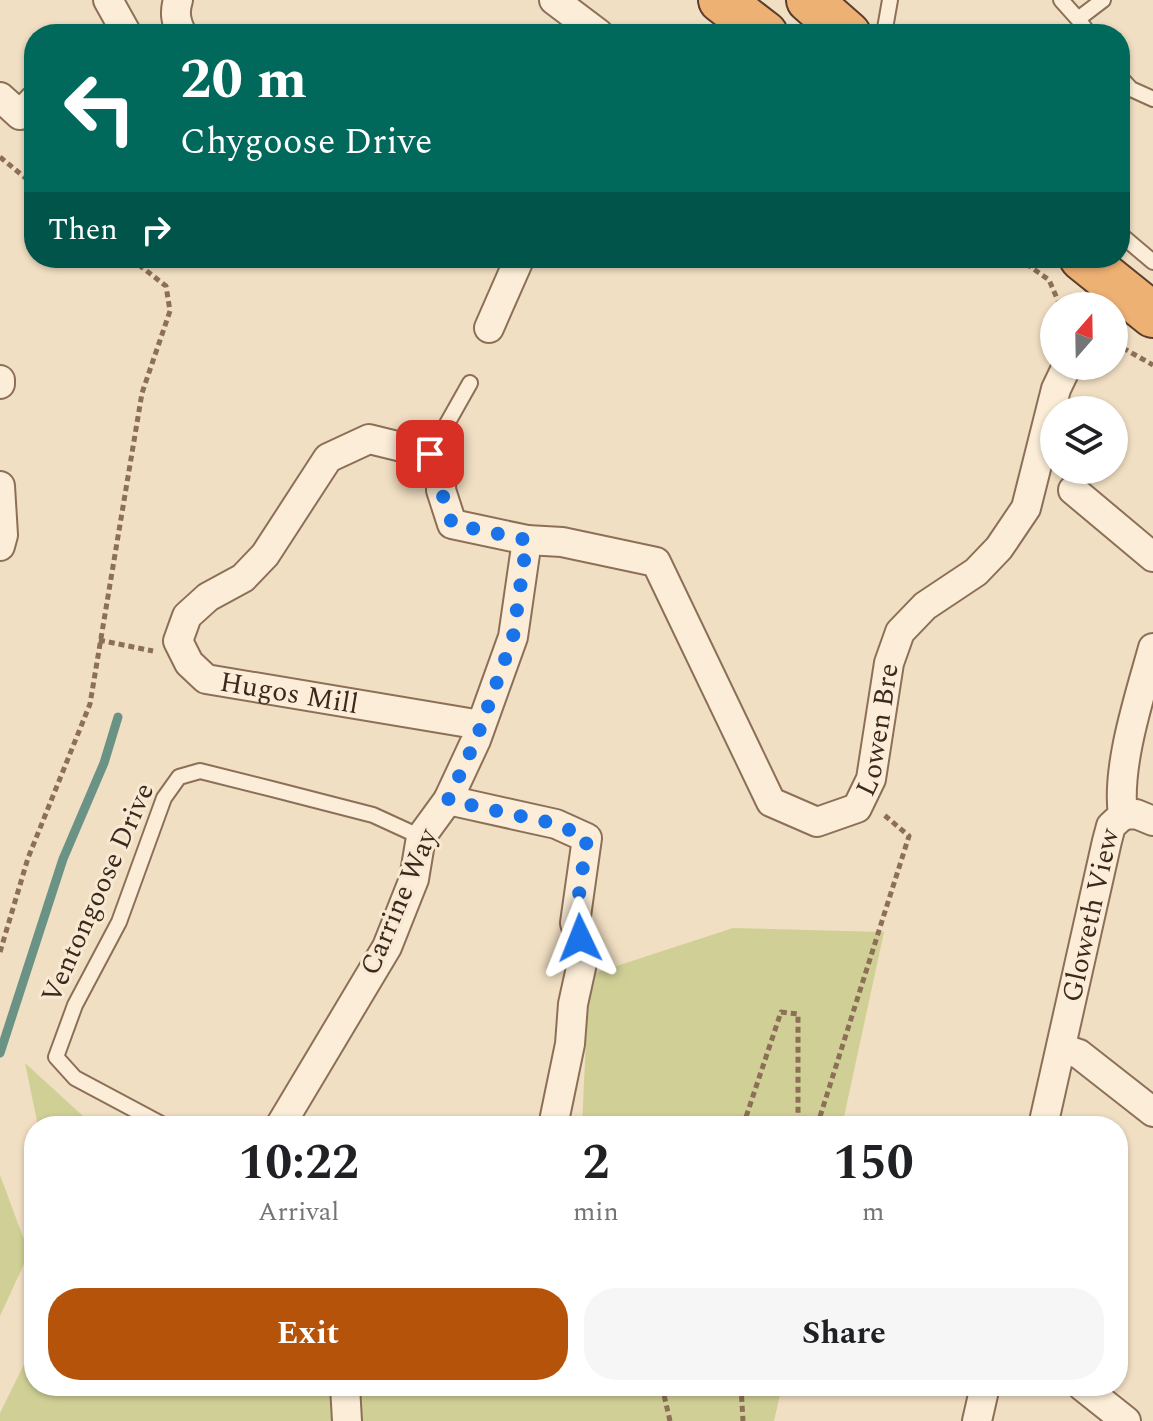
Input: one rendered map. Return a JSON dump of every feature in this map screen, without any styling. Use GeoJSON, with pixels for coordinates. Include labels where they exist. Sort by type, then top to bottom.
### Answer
{"type":"FeatureCollection","features":[{"type":"Feature","properties":{"kind":"highway"},"geometry":{"type":"LineString","coordinates":[[721,0],[752,24]]}},
{"type":"Feature","properties":{"kind":"highway"},"geometry":{"type":"LineString","coordinates":[[809,0],[837,24]]}},
{"type":"Feature","properties":{"kind":"highway"},"geometry":{"type":"LineString","coordinates":[[1100,283],[1153,315]]}},
{"type":"Feature","properties":{"kind":"street"},"geometry":{"type":"LineString","coordinates":[[108,0],[121,24]]}},
{"type":"Feature","properties":{"kind":"street"},"geometry":{"type":"LineString","coordinates":[[554,0],[586,24]]}},
{"type":"Feature","properties":{"kind":"street"},"geometry":{"type":"LineString","coordinates":[[489,328],[511,268]]}},
{"type":"Feature","properties":{"kind":"street","name":"Lowen Bre"},"geometry":{"type":"LineString","coordinates":[[527,540],[562,542],[656,562],[771,802],[817,822],[857,808],[871,779],[889,663],[900,632],[925,606],[976,572],[999,548],[1026,508],[1060,380]]}},
{"type":"Feature","properties":{"kind":"street","name":"Hugos Mill"},"geometry":{"type":"LineString","coordinates":[[430,454],[369,439],[328,458],[265,555],[243,578],[208,597],[187,616],[178,641],[187,658],[206,679],[481,725]]}},
{"type":"Feature","properties":{"kind":"street"},"geometry":{"type":"LineString","coordinates":[[430,454],[442,460],[441,490],[452,524],[527,540]]}},
{"type":"Feature","properties":{"kind":"street"},"geometry":{"type":"LineString","coordinates":[[0,486],[3,535],[0,546]]}},
{"type":"Feature","properties":{"kind":"street"},"geometry":{"type":"LineString","coordinates":[[1073,490],[1153,557]]}},
{"type":"Feature","properties":{"kind":"street","name":"Carrine Way"},"geometry":{"type":"LineString","coordinates":[[286,1116],[387,947],[414,879],[421,837],[448,800],[481,725],[513,637],[527,540]]}},
{"type":"Feature","properties":{"kind":"street","name":"Gloweth View"},"geometry":{"type":"LineString","coordinates":[[1045,1116],[1107,841],[1111,826],[1123,815],[1120,792],[1139,698],[1153,648]]}},
{"type":"Feature","properties":{"kind":"street"},"geometry":{"type":"LineString","coordinates":[[448,800],[556,824],[587,838],[575,923],[584,954],[555,1116]]}},
{"type":"Feature","properties":{"kind":"street"},"geometry":{"type":"LineString","coordinates":[[1123,815],[1136,814],[1153,821]]}},
{"type":"Feature","properties":{"kind":"street"},"geometry":{"type":"LineString","coordinates":[[1061,1048],[1079,1054],[1153,1112]]}},
{"type":"Feature","properties":{"kind":"street"},"geometry":{"type":"LineString","coordinates":[[346,1396],[347,1421]]}},
{"type":"Feature","properties":{"kind":"street"},"geometry":{"type":"LineString","coordinates":[[977,1421],[983,1396]]}},
{"type":"Feature","properties":{"kind":"street"},"geometry":{"type":"LineString","coordinates":[[1095,1396],[1126,1421]]}},
{"type":"Feature","properties":{"kind":"lane"},"geometry":{"type":"LineString","coordinates":[[886,24],[890,0]]}},
{"type":"Feature","properties":{"kind":"lane"},"geometry":{"type":"LineString","coordinates":[[1061,0],[1082,24]]}},
{"type":"Feature","properties":{"kind":"lane"},"geometry":{"type":"LineString","coordinates":[[1078,19],[1103,0]]}},
{"type":"Feature","properties":{"kind":"lane"},"geometry":{"type":"LineString","coordinates":[[1130,88],[1153,99]]}},
{"type":"Feature","properties":{"kind":"lane"},"geometry":{"type":"LineString","coordinates":[[1130,242],[1153,262]]}},
{"type":"Feature","properties":{"kind":"lane"},"geometry":{"type":"LineString","coordinates":[[430,454],[470,383]]}},
{"type":"Feature","properties":{"kind":"lane","name":"Ventongoose Drive"},"geometry":{"type":"LineString","coordinates":[[146,1116],[75,1078],[56,1057],[75,1005],[119,922],[164,798],[179,777],[200,771],[257,785],[373,815],[421,837]]}},
{"type":"Feature","properties":{"kind":"path"},"geometry":{"type":"LineString","coordinates":[[0,157],[24,177]]}},
{"type":"Feature","properties":{"kind":"path"},"geometry":{"type":"LineString","coordinates":[[0,952],[28,858],[90,704],[142,393],[170,311],[166,286],[143,268]]}},
{"type":"Feature","properties":{"kind":"path"},"geometry":{"type":"LineString","coordinates":[[1032,268],[1049,280],[1054,292]]}},
{"type":"Feature","properties":{"kind":"path"},"geometry":{"type":"LineString","coordinates":[[1128,351],[1153,365]]}},
{"type":"Feature","properties":{"kind":"path"},"geometry":{"type":"LineString","coordinates":[[99,640],[187,658]]}},
{"type":"Feature","properties":{"kind":"path"},"geometry":{"type":"LineString","coordinates":[[820,1116],[909,836],[863,797]]}},
{"type":"Feature","properties":{"kind":"path"},"geometry":{"type":"LineString","coordinates":[[746,1116],[781,1012],[798,1014],[798,1116]]}},
{"type":"Feature","properties":{"kind":"path"},"geometry":{"type":"LineString","coordinates":[[664,1396],[670,1421]]}},
{"type":"Feature","properties":{"kind":"path"},"geometry":{"type":"LineString","coordinates":[[742,1396],[743,1421]]}},
{"type":"Feature","properties":{"kind":"green space"},"geometry":{"type":"Polygon","coordinates":[[[733,928],[884,932],[844,1116],[582,1116],[589,975],[733,928]]]}},
{"type":"Feature","properties":{"kind":"green space"},"geometry":{"type":"Polygon","coordinates":[[[25,1063],[83,1116],[36,1116],[25,1063]]]}},
{"type":"Feature","properties":{"kind":"green space"},"geometry":{"type":"Polygon","coordinates":[[[0,1175],[24,1240],[24,1264],[0,1316],[0,1175]]]}},
{"type":"Feature","properties":{"kind":"green space"},"geometry":{"type":"Polygon","coordinates":[[[24,1364],[24,1396],[780,1396],[774,1421],[0,1421],[0,1413],[24,1364]]]}},
{"type":"Feature","properties":{"kind":"waterway"},"geometry":{"type":"LineString","coordinates":[[0,1053],[63,859],[104,763],[118,717]]}},
{"type":"Feature","properties":{"kind":"route"},"geometry":{"type":"LineString","coordinates":[[430,454],[442,460],[441,490],[452,524],[527,540],[513,637],[476,740],[448,800],[556,824],[587,838],[575,923],[580,938]]}}]}
